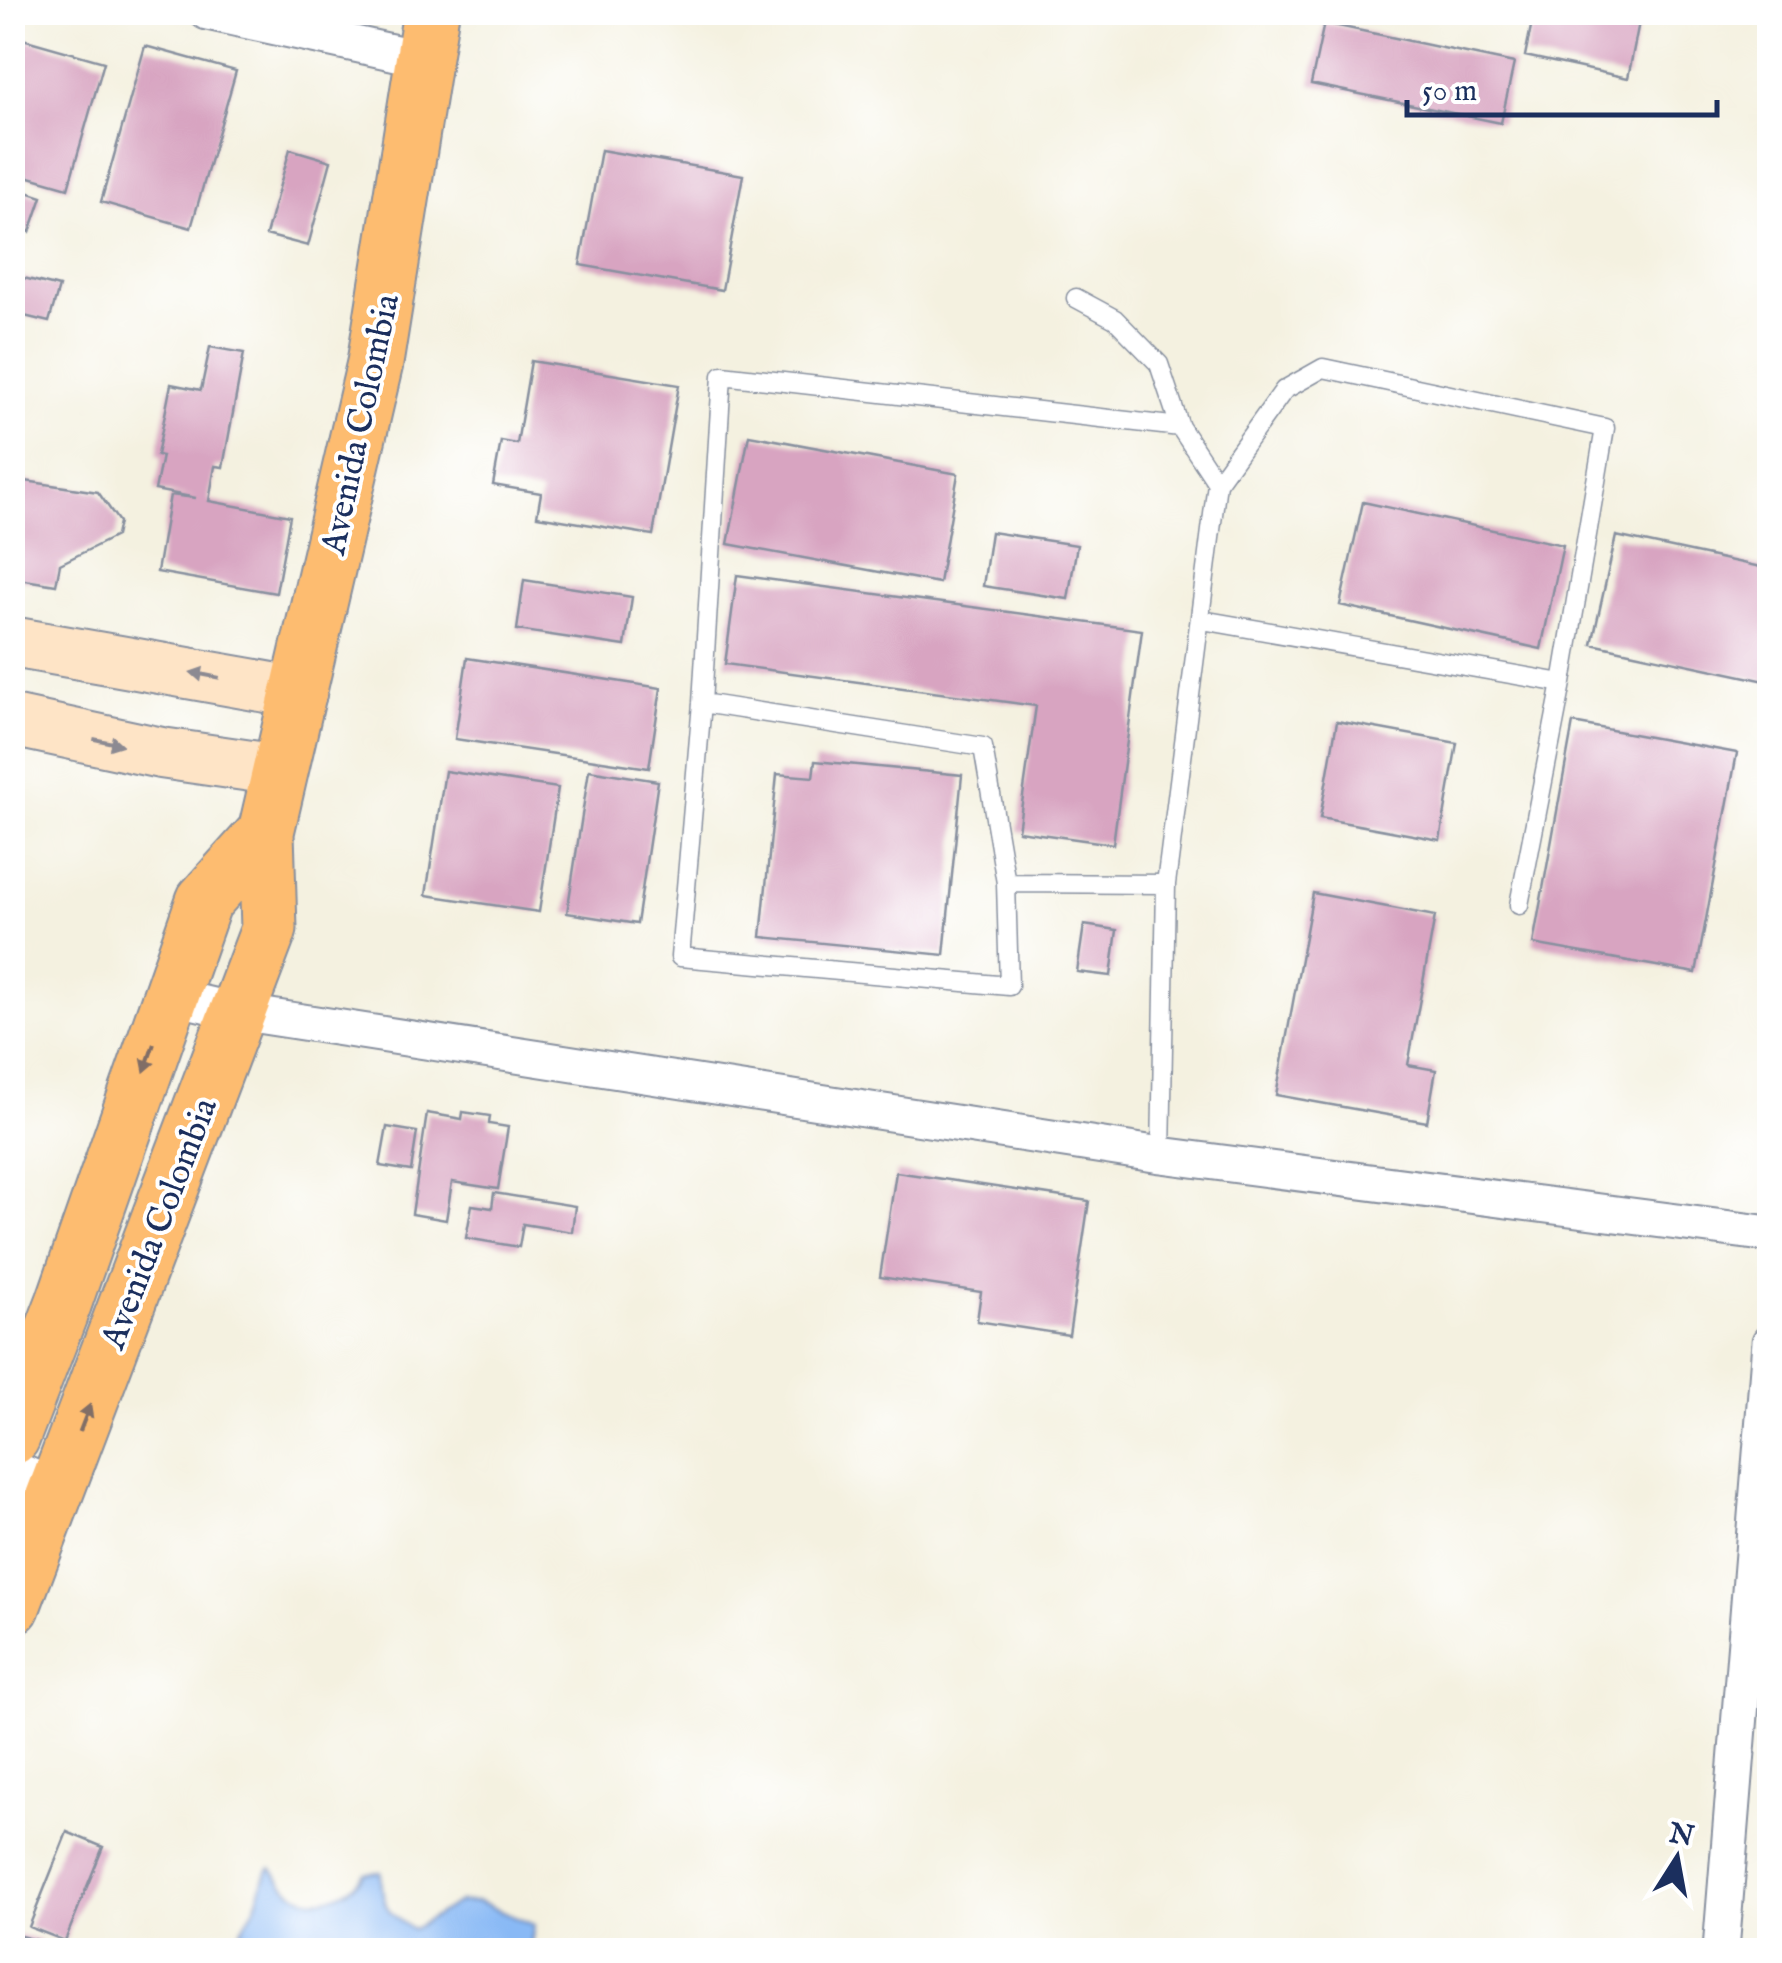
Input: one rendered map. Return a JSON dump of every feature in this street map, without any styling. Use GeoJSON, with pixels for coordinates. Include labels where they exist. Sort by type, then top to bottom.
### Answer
{"type":"FeatureCollection","features":[{"type":"Feature","properties":{"kind":"main road","name":"Avenida Colombia"},"geometry":{"type":"LineString","coordinates":[[12,1607],[35,1479],[238,1012],[268,929],[266,832],[375,363],[428,36]]}},
{"type":"Feature","properties":{"kind":"main road"},"geometry":{"type":"LineString","coordinates":[[12,642],[301,693]]}},
{"type":"Feature","properties":{"kind":"main road"},"geometry":{"type":"LineString","coordinates":[[12,721],[161,753],[279,770]]}},
{"type":"Feature","properties":{"kind":"main road","name":"Avenida Colombia"},"geometry":{"type":"LineString","coordinates":[[12,1437],[64,1302],[204,900],[266,832]]}},
{"type":"Feature","properties":{"kind":"street"},"geometry":{"type":"LineString","coordinates":[[207,12],[428,36]]}},
{"type":"Feature","properties":{"kind":"street"},"geometry":{"type":"LineString","coordinates":[[170,996],[238,1012],[1161,1155],[1770,1234]]}},
{"type":"Feature","properties":{"kind":"street"},"geometry":{"type":"LineString","coordinates":[[1721,1950],[1770,1342]]}},
{"type":"Feature","properties":{"kind":"lane"},"geometry":{"type":"LineString","coordinates":[[1076,298],[1115,320],[1159,364],[1180,427],[1218,483]]}},
{"type":"Feature","properties":{"kind":"lane"},"geometry":{"type":"LineString","coordinates":[[1161,1155],[1166,884],[1218,483],[1284,390],[1323,368],[1606,428],[1519,906]]}},
{"type":"Feature","properties":{"kind":"lane"},"geometry":{"type":"LineString","coordinates":[[702,704],[983,747],[1006,882],[1009,986],[680,956],[702,704],[722,375],[1180,427]]}},
{"type":"Feature","properties":{"kind":"lane"},"geometry":{"type":"LineString","coordinates":[[1202,620],[1562,684]]}},
{"type":"Feature","properties":{"kind":"lane"},"geometry":{"type":"LineString","coordinates":[[1006,882],[1166,884]]}},
{"type":"Feature","properties":{"kind":"water"},"geometry":{"type":"Polygon","coordinates":[[[271,1868],[291,1891],[313,1899],[333,1897],[351,1888],[365,1873],[381,1872],[387,1907],[413,1929],[459,1902],[478,1902],[534,1925],[530,1950],[295,1950],[293,1946],[278,1950],[247,1942],[241,1930],[255,1908],[271,1868]]]}},
{"type":"Feature","properties":{"kind":"building"},"geometry":{"type":"Polygon","coordinates":[[[1534,12],[1641,12],[1628,78],[1525,56],[1534,12]]]}},
{"type":"Feature","properties":{"kind":"building"},"geometry":{"type":"Polygon","coordinates":[[[1324,23],[1514,63],[1501,123],[1311,84],[1324,23]]]}},
{"type":"Feature","properties":{"kind":"building"},"geometry":{"type":"Polygon","coordinates":[[[12,36],[104,62],[68,188],[12,172],[12,36]]]}},
{"type":"Feature","properties":{"kind":"building"},"geometry":{"type":"Polygon","coordinates":[[[145,46],[236,71],[191,228],[101,202],[145,46]]]}},
{"type":"Feature","properties":{"kind":"building"},"geometry":{"type":"Polygon","coordinates":[[[290,149],[331,161],[308,246],[266,235],[290,149]]]}},
{"type":"Feature","properties":{"kind":"building"},"geometry":{"type":"Polygon","coordinates":[[[601,150],[743,175],[722,290],[580,265],[601,150]]]}},
{"type":"Feature","properties":{"kind":"building"},"geometry":{"type":"Polygon","coordinates":[[[12,187],[42,197],[30,232],[12,226],[12,187]]]}},
{"type":"Feature","properties":{"kind":"building"},"geometry":{"type":"Polygon","coordinates":[[[12,275],[59,287],[49,322],[12,313],[12,275]]]}},
{"type":"Feature","properties":{"kind":"building"},"geometry":{"type":"Polygon","coordinates":[[[210,347],[244,353],[223,467],[215,466],[209,501],[290,516],[276,593],[157,572],[170,495],[196,498],[155,490],[162,456],[157,455],[171,384],[201,390],[210,347]]]}},
{"type":"Feature","properties":{"kind":"building"},"geometry":{"type":"Polygon","coordinates":[[[531,361],[679,385],[653,535],[537,516],[541,493],[493,485],[501,441],[517,444],[531,361]]]}},
{"type":"Feature","properties":{"kind":"building"},"geometry":{"type":"Polygon","coordinates":[[[749,435],[958,474],[939,583],[728,544],[749,435]]]}},
{"type":"Feature","properties":{"kind":"building"},"geometry":{"type":"Polygon","coordinates":[[[12,479],[98,492],[119,522],[116,536],[60,564],[56,585],[12,578],[12,479]]]}},
{"type":"Feature","properties":{"kind":"building"},"geometry":{"type":"Polygon","coordinates":[[[1363,502],[1563,545],[1541,649],[1340,605],[1363,502]]]}},
{"type":"Feature","properties":{"kind":"building"},"geometry":{"type":"Polygon","coordinates":[[[991,532],[1077,545],[1068,599],[983,586],[991,532]]]}},
{"type":"Feature","properties":{"kind":"building"},"geometry":{"type":"Polygon","coordinates":[[[1616,536],[1770,569],[1770,682],[1592,644],[1616,536]]]}},
{"type":"Feature","properties":{"kind":"building"},"geometry":{"type":"Polygon","coordinates":[[[737,575],[1142,630],[1113,844],[1018,831],[1036,706],[725,664],[737,575]]]}},
{"type":"Feature","properties":{"kind":"building"},"geometry":{"type":"Polygon","coordinates":[[[524,580],[632,597],[625,646],[517,630],[524,580]]]}},
{"type":"Feature","properties":{"kind":"building"},"geometry":{"type":"Polygon","coordinates":[[[467,658],[661,688],[649,768],[455,739],[467,658]]]}},
{"type":"Feature","properties":{"kind":"building"},"geometry":{"type":"Polygon","coordinates":[[[1337,721],[1457,743],[1440,840],[1320,818],[1337,721]]]}},
{"type":"Feature","properties":{"kind":"building"},"geometry":{"type":"Polygon","coordinates":[[[1573,723],[1737,753],[1696,973],[1533,944],[1573,723]]]}},
{"type":"Feature","properties":{"kind":"building"},"geometry":{"type":"Polygon","coordinates":[[[815,761],[962,775],[944,955],[761,937],[777,774],[813,777],[815,761]]]}},
{"type":"Feature","properties":{"kind":"building"},"geometry":{"type":"Polygon","coordinates":[[[589,770],[658,781],[637,924],[567,913],[589,770]]]}},
{"type":"Feature","properties":{"kind":"building"},"geometry":{"type":"Polygon","coordinates":[[[445,771],[558,788],[539,912],[426,895],[445,771]]]}},
{"type":"Feature","properties":{"kind":"building"},"geometry":{"type":"Polygon","coordinates":[[[1313,893],[1435,916],[1408,1065],[1436,1070],[1427,1122],[1276,1095],[1313,893]]]}},
{"type":"Feature","properties":{"kind":"building"},"geometry":{"type":"Polygon","coordinates":[[[1084,925],[1117,930],[1111,976],[1077,972],[1084,925]]]}},
{"type":"Feature","properties":{"kind":"building"},"geometry":{"type":"Polygon","coordinates":[[[463,1112],[490,1116],[489,1124],[508,1127],[498,1189],[452,1182],[446,1220],[412,1214],[427,1113],[462,1119],[463,1112]]]}},
{"type":"Feature","properties":{"kind":"building"},"geometry":{"type":"Polygon","coordinates":[[[387,1127],[417,1132],[411,1171],[380,1166],[387,1127]]]}},
{"type":"Feature","properties":{"kind":"building"},"geometry":{"type":"Polygon","coordinates":[[[896,1172],[1089,1201],[1069,1335],[977,1321],[981,1292],[880,1277],[896,1172]]]}},
{"type":"Feature","properties":{"kind":"building"},"geometry":{"type":"Polygon","coordinates":[[[494,1193],[575,1206],[572,1232],[523,1224],[519,1247],[466,1238],[472,1205],[492,1208],[494,1193]]]}},
{"type":"Feature","properties":{"kind":"building"},"geometry":{"type":"Polygon","coordinates":[[[67,1832],[103,1847],[65,1941],[29,1927],[67,1832]]]}},
{"type":"Feature","properties":{"kind":"building"},"geometry":{"type":"Polygon","coordinates":[[[12,1934],[41,1941],[39,1950],[12,1950],[12,1934]]]}}]}
